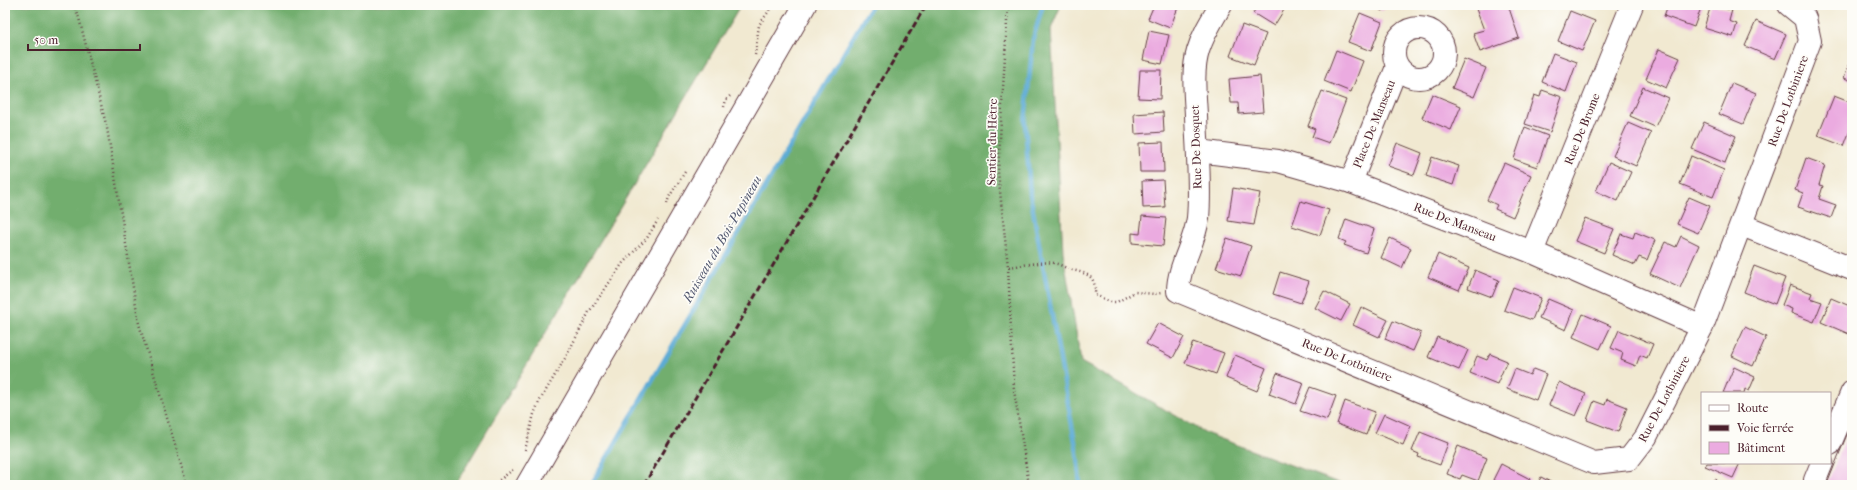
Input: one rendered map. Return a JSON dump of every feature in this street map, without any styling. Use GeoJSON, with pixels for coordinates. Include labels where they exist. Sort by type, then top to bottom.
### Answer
{"type":"FeatureCollection","features":[{"type":"Feature","properties":{"kind":"street"},"geometry":{"type":"LineString","coordinates":[[522,476],[805,5]]}},
{"type":"Feature","properties":{"kind":"street","name":"Rue De Dosquet"},"geometry":{"type":"LineString","coordinates":[[1178,291],[1178,281],[1195,234],[1198,218],[1198,151],[1194,83],[1198,53],[1206,29],[1221,5]]}},
{"type":"Feature","properties":{"kind":"street","name":"Rue De Brome"},"geometry":{"type":"LineString","coordinates":[[1532,252],[1632,5]]}},
{"type":"Feature","properties":{"kind":"street","name":"Rue De Lotbiniere"},"geometry":{"type":"LineString","coordinates":[[1178,291],[1594,463],[1629,459],[1646,437],[1702,327],[1742,225],[1810,41],[1797,12]]}},
{"type":"Feature","properties":{"kind":"street","name":"Place De Manseau"},"geometry":{"type":"LineString","coordinates":[[1351,182],[1397,67]]}},
{"type":"Feature","properties":{"kind":"street","name":"Rue De Manseau"},"geometry":{"type":"LineString","coordinates":[[1198,151],[1278,161],[1351,182],[1532,252],[1702,327]]}},
{"type":"Feature","properties":{"kind":"street"},"geometry":{"type":"LineString","coordinates":[[1742,225],[1852,269]]}},
{"type":"Feature","properties":{"kind":"street"},"geometry":{"type":"LineString","coordinates":[[1831,442],[1852,392]]}},
{"type":"Feature","properties":{"kind":"street"},"geometry":{"type":"LineString","coordinates":[[1817,485],[1815,480],[1822,464]]}},
{"type":"Feature","properties":{"kind":"path"},"geometry":{"type":"LineString","coordinates":[[74,5],[79,18],[107,128],[139,324],[187,485]]}},
{"type":"Feature","properties":{"kind":"path"},"geometry":{"type":"LineString","coordinates":[[754,59],[759,25],[769,11],[770,5]]}},
{"type":"Feature","properties":{"kind":"path","name":"Sentier du Hêtre"},"geometry":{"type":"LineString","coordinates":[[1008,5],[998,172],[1008,267],[1014,390],[1029,485]]}},
{"type":"Feature","properties":{"kind":"path"},"geometry":{"type":"LineString","coordinates":[[725,112],[724,107],[726,100],[731,95]]}},
{"type":"Feature","properties":{"kind":"path"},"geometry":{"type":"LineString","coordinates":[[664,210],[669,197],[686,171]]}},
{"type":"Feature","properties":{"kind":"path"},"geometry":{"type":"LineString","coordinates":[[522,456],[539,402],[590,312],[623,263],[647,238],[662,215]]}},
{"type":"Feature","properties":{"kind":"path"},"geometry":{"type":"LineString","coordinates":[[1008,267],[1054,263],[1083,272],[1092,277],[1096,285],[1095,296],[1111,302],[1117,302],[1135,292],[1154,294],[1178,291]]}},
{"type":"Feature","properties":{"kind":"path"},"geometry":{"type":"LineString","coordinates":[[494,485],[522,476]]}},
{"type":"Feature","properties":{"kind":"green space"},"geometry":{"type":"Polygon","coordinates":[[[5,5],[741,5],[455,485],[5,485],[5,5]]]}},
{"type":"Feature","properties":{"kind":"green space"},"geometry":{"type":"Polygon","coordinates":[[[872,5],[1061,5],[1051,29],[1063,252],[1081,362],[1208,434],[1344,485],[591,485],[872,5]]]}},
{"type":"Feature","properties":{"kind":"building"},"geometry":{"type":"Polygon","coordinates":[[[1154,5],[1179,5],[1170,28],[1148,19],[1154,5]]]}},
{"type":"Feature","properties":{"kind":"building"},"geometry":{"type":"Polygon","coordinates":[[[1258,5],[1287,5],[1274,26],[1253,13],[1258,5]]]}},
{"type":"Feature","properties":{"kind":"building"},"geometry":{"type":"Polygon","coordinates":[[[1378,5],[1392,5],[1381,11],[1378,5]]]}},
{"type":"Feature","properties":{"kind":"building"},"geometry":{"type":"Polygon","coordinates":[[[1488,5],[1508,5],[1519,38],[1480,52],[1473,33],[1484,30],[1476,9],[1488,5]]]}},
{"type":"Feature","properties":{"kind":"building"},"geometry":{"type":"Polygon","coordinates":[[[1668,5],[1702,5],[1694,27],[1664,16],[1668,5]]]}},
{"type":"Feature","properties":{"kind":"building"},"geometry":{"type":"Polygon","coordinates":[[[1711,5],[1732,10],[1729,21],[1737,24],[1733,37],[1704,28],[1711,5]]]}},
{"type":"Feature","properties":{"kind":"building"},"geometry":{"type":"Polygon","coordinates":[[[1570,11],[1595,21],[1582,51],[1558,41],[1570,11]]]}},
{"type":"Feature","properties":{"kind":"building"},"geometry":{"type":"Polygon","coordinates":[[[1360,13],[1382,22],[1371,51],[1348,42],[1360,13]]]}},
{"type":"Feature","properties":{"kind":"building"},"geometry":{"type":"Polygon","coordinates":[[[1756,21],[1786,34],[1775,59],[1745,46],[1756,21]]]}},
{"type":"Feature","properties":{"kind":"building"},"geometry":{"type":"Polygon","coordinates":[[[1242,25],[1266,34],[1254,65],[1230,56],[1242,25]]]}},
{"type":"Feature","properties":{"kind":"building"},"geometry":{"type":"Polygon","coordinates":[[[1149,31],[1169,35],[1162,64],[1143,60],[1149,31]]]}},
{"type":"Feature","properties":{"kind":"building"},"geometry":{"type":"Polygon","coordinates":[[[1659,49],[1680,58],[1666,88],[1646,79],[1659,49]]]}},
{"type":"Feature","properties":{"kind":"building"},"geometry":{"type":"Polygon","coordinates":[[[1336,50],[1363,61],[1351,92],[1324,81],[1336,50]]]}},
{"type":"Feature","properties":{"kind":"building"},"geometry":{"type":"Polygon","coordinates":[[[1553,53],[1577,62],[1566,92],[1542,82],[1553,53]]]}},
{"type":"Feature","properties":{"kind":"building"},"geometry":{"type":"Polygon","coordinates":[[[1852,54],[1852,81],[1844,78],[1852,54]]]}},
{"type":"Feature","properties":{"kind":"building"},"geometry":{"type":"Polygon","coordinates":[[[1464,59],[1486,68],[1474,97],[1452,88],[1464,59]]]}},
{"type":"Feature","properties":{"kind":"building"},"geometry":{"type":"Polygon","coordinates":[[[1140,70],[1161,70],[1160,99],[1138,98],[1140,70]]]}},
{"type":"Feature","properties":{"kind":"building"},"geometry":{"type":"Polygon","coordinates":[[[1260,76],[1263,112],[1239,114],[1238,103],[1231,103],[1229,79],[1260,76]]]}},
{"type":"Feature","properties":{"kind":"building"},"geometry":{"type":"Polygon","coordinates":[[[1732,83],[1756,93],[1743,124],[1719,114],[1732,83]]]}},
{"type":"Feature","properties":{"kind":"building"},"geometry":{"type":"Polygon","coordinates":[[[1643,87],[1668,98],[1655,127],[1630,116],[1643,87]]]}},
{"type":"Feature","properties":{"kind":"building"},"geometry":{"type":"Polygon","coordinates":[[[1542,90],[1562,97],[1550,132],[1525,124],[1534,95],[1540,97],[1542,90]]]}},
{"type":"Feature","properties":{"kind":"building"},"geometry":{"type":"Polygon","coordinates":[[[1322,91],[1346,100],[1329,143],[1312,137],[1315,129],[1308,126],[1322,91]]]}},
{"type":"Feature","properties":{"kind":"building"},"geometry":{"type":"Polygon","coordinates":[[[1432,94],[1461,106],[1451,130],[1422,118],[1432,94]]]}},
{"type":"Feature","properties":{"kind":"building"},"geometry":{"type":"Polygon","coordinates":[[[1834,96],[1852,103],[1852,125],[1844,146],[1818,136],[1834,96]]]}},
{"type":"Feature","properties":{"kind":"building"},"geometry":{"type":"Polygon","coordinates":[[[1163,112],[1164,132],[1135,134],[1134,114],[1163,112]]]}},
{"type":"Feature","properties":{"kind":"building"},"geometry":{"type":"Polygon","coordinates":[[[1704,122],[1736,136],[1725,163],[1692,149],[1704,122]]]}},
{"type":"Feature","properties":{"kind":"building"},"geometry":{"type":"Polygon","coordinates":[[[1628,123],[1651,133],[1636,166],[1613,156],[1628,123]]]}},
{"type":"Feature","properties":{"kind":"building"},"geometry":{"type":"Polygon","coordinates":[[[1525,127],[1548,136],[1537,167],[1514,159],[1525,127]]]}},
{"type":"Feature","properties":{"kind":"building"},"geometry":{"type":"Polygon","coordinates":[[[1163,142],[1164,172],[1140,172],[1139,143],[1163,142]]]}},
{"type":"Feature","properties":{"kind":"building"},"geometry":{"type":"Polygon","coordinates":[[[1397,143],[1422,153],[1414,175],[1388,166],[1397,143]]]}},
{"type":"Feature","properties":{"kind":"building"},"geometry":{"type":"Polygon","coordinates":[[[1691,156],[1724,170],[1713,197],[1680,184],[1691,156]]]}},
{"type":"Feature","properties":{"kind":"building"},"geometry":{"type":"Polygon","coordinates":[[[1432,157],[1459,166],[1453,185],[1426,176],[1432,157]]]}},
{"type":"Feature","properties":{"kind":"building"},"geometry":{"type":"Polygon","coordinates":[[[1806,158],[1825,165],[1819,185],[1823,186],[1819,199],[1836,205],[1831,218],[1798,207],[1803,193],[1795,190],[1806,158]]]}},
{"type":"Feature","properties":{"kind":"building"},"geometry":{"type":"Polygon","coordinates":[[[1609,162],[1631,172],[1618,201],[1596,191],[1609,162]]]}},
{"type":"Feature","properties":{"kind":"building"},"geometry":{"type":"Polygon","coordinates":[[[1504,163],[1531,175],[1513,217],[1495,209],[1497,205],[1487,200],[1504,163]]]}},
{"type":"Feature","properties":{"kind":"building"},"geometry":{"type":"Polygon","coordinates":[[[1163,180],[1165,207],[1143,208],[1142,181],[1163,180]]]}},
{"type":"Feature","properties":{"kind":"building"},"geometry":{"type":"Polygon","coordinates":[[[1233,188],[1260,193],[1254,225],[1228,221],[1233,188]]]}},
{"type":"Feature","properties":{"kind":"building"},"geometry":{"type":"Polygon","coordinates":[[[1689,197],[1710,206],[1698,233],[1677,224],[1689,197]]]}},
{"type":"Feature","properties":{"kind":"building"},"geometry":{"type":"Polygon","coordinates":[[[1301,201],[1329,210],[1320,235],[1292,226],[1301,201]]]}},
{"type":"Feature","properties":{"kind":"building"},"geometry":{"type":"Polygon","coordinates":[[[1142,216],[1166,218],[1163,246],[1132,243],[1132,233],[1140,234],[1142,216]]]}},
{"type":"Feature","properties":{"kind":"building"},"geometry":{"type":"Polygon","coordinates":[[[1585,218],[1614,229],[1604,253],[1575,241],[1585,218]]]}},
{"type":"Feature","properties":{"kind":"building"},"geometry":{"type":"Polygon","coordinates":[[[1346,219],[1374,229],[1366,253],[1344,245],[1346,242],[1339,239],[1346,219]]]}},
{"type":"Feature","properties":{"kind":"building"},"geometry":{"type":"Polygon","coordinates":[[[1635,232],[1655,240],[1647,260],[1639,257],[1635,265],[1612,255],[1621,234],[1633,238],[1635,232]]]}},
{"type":"Feature","properties":{"kind":"building"},"geometry":{"type":"Polygon","coordinates":[[[1681,236],[1699,245],[1680,288],[1650,274],[1665,242],[1676,247],[1681,236]]]}},
{"type":"Feature","properties":{"kind":"building"},"geometry":{"type":"Polygon","coordinates":[[[1227,238],[1251,246],[1241,276],[1216,268],[1227,238]]]}},
{"type":"Feature","properties":{"kind":"building"},"geometry":{"type":"Polygon","coordinates":[[[1390,238],[1411,248],[1402,268],[1381,258],[1390,238]]]}},
{"type":"Feature","properties":{"kind":"building"},"geometry":{"type":"Polygon","coordinates":[[[1438,254],[1469,268],[1459,290],[1428,277],[1438,254]]]}},
{"type":"Feature","properties":{"kind":"building"},"geometry":{"type":"Polygon","coordinates":[[[1754,266],[1785,278],[1775,304],[1744,292],[1754,266]]]}},
{"type":"Feature","properties":{"kind":"building"},"geometry":{"type":"Polygon","coordinates":[[[1475,270],[1499,280],[1492,297],[1468,288],[1475,270]]]}},
{"type":"Feature","properties":{"kind":"building"},"geometry":{"type":"Polygon","coordinates":[[[1280,272],[1309,281],[1301,303],[1273,294],[1280,272]]]}},
{"type":"Feature","properties":{"kind":"building"},"geometry":{"type":"Polygon","coordinates":[[[1790,285],[1812,293],[1810,298],[1822,302],[1814,322],[1791,313],[1792,309],[1782,305],[1790,285]]]}},
{"type":"Feature","properties":{"kind":"building"},"geometry":{"type":"Polygon","coordinates":[[[1513,287],[1541,298],[1532,320],[1504,310],[1513,287]]]}},
{"type":"Feature","properties":{"kind":"building"},"geometry":{"type":"Polygon","coordinates":[[[1324,291],[1350,304],[1341,321],[1315,308],[1324,291]]]}},
{"type":"Feature","properties":{"kind":"building"},"geometry":{"type":"Polygon","coordinates":[[[1831,298],[1852,307],[1852,326],[1849,334],[1821,322],[1831,298]]]}},
{"type":"Feature","properties":{"kind":"building"},"geometry":{"type":"Polygon","coordinates":[[[1548,299],[1574,310],[1566,330],[1539,318],[1548,299]]]}},
{"type":"Feature","properties":{"kind":"building"},"geometry":{"type":"Polygon","coordinates":[[[1361,307],[1388,320],[1379,337],[1353,325],[1361,307]]]}},
{"type":"Feature","properties":{"kind":"building"},"geometry":{"type":"Polygon","coordinates":[[[1583,314],[1611,326],[1600,349],[1573,337],[1583,314]]]}},
{"type":"Feature","properties":{"kind":"building"},"geometry":{"type":"Polygon","coordinates":[[[1393,321],[1421,333],[1413,351],[1385,339],[1393,321]]]}},
{"type":"Feature","properties":{"kind":"building"},"geometry":{"type":"Polygon","coordinates":[[[1158,323],[1184,337],[1173,358],[1146,344],[1158,323]]]}},
{"type":"Feature","properties":{"kind":"building"},"geometry":{"type":"Polygon","coordinates":[[[1745,327],[1766,337],[1753,366],[1732,356],[1745,327]]]}},
{"type":"Feature","properties":{"kind":"building"},"geometry":{"type":"Polygon","coordinates":[[[1619,330],[1653,344],[1647,358],[1640,355],[1636,366],[1621,360],[1623,353],[1611,348],[1619,330]]]}},
{"type":"Feature","properties":{"kind":"building"},"geometry":{"type":"Polygon","coordinates":[[[1437,337],[1468,350],[1459,370],[1428,357],[1437,337]]]}},
{"type":"Feature","properties":{"kind":"building"},"geometry":{"type":"Polygon","coordinates":[[[1193,342],[1224,353],[1216,374],[1185,363],[1193,342]]]}},
{"type":"Feature","properties":{"kind":"building"},"geometry":{"type":"Polygon","coordinates":[[[1490,354],[1507,361],[1497,384],[1470,373],[1477,356],[1487,360],[1490,354]]]}},
{"type":"Feature","properties":{"kind":"building"},"geometry":{"type":"Polygon","coordinates":[[[1235,355],[1266,368],[1257,391],[1226,378],[1235,355]]]}},
{"type":"Feature","properties":{"kind":"building"},"geometry":{"type":"Polygon","coordinates":[[[1734,367],[1755,377],[1749,391],[1745,389],[1744,392],[1723,392],[1734,367]]]}},
{"type":"Feature","properties":{"kind":"building"},"geometry":{"type":"Polygon","coordinates":[[[1515,369],[1530,375],[1533,369],[1546,374],[1536,400],[1507,389],[1515,369]]]}},
{"type":"Feature","properties":{"kind":"building"},"geometry":{"type":"Polygon","coordinates":[[[1277,373],[1304,383],[1296,404],[1269,394],[1277,373]]]}},
{"type":"Feature","properties":{"kind":"building"},"geometry":{"type":"Polygon","coordinates":[[[1559,382],[1586,394],[1576,416],[1549,405],[1559,382]]]}},
{"type":"Feature","properties":{"kind":"building"},"geometry":{"type":"Polygon","coordinates":[[[1310,387],[1336,396],[1327,420],[1300,411],[1310,387]]]}},
{"type":"Feature","properties":{"kind":"building"},"geometry":{"type":"Polygon","coordinates":[[[1607,399],[1627,407],[1618,432],[1587,420],[1594,401],[1605,405],[1607,399]]]}},
{"type":"Feature","properties":{"kind":"building"},"geometry":{"type":"Polygon","coordinates":[[[1345,401],[1375,412],[1366,435],[1337,424],[1345,401]]]}},
{"type":"Feature","properties":{"kind":"building"},"geometry":{"type":"Polygon","coordinates":[[[1384,414],[1411,426],[1403,445],[1375,433],[1384,414]]]}},
{"type":"Feature","properties":{"kind":"building"},"geometry":{"type":"Polygon","coordinates":[[[1852,422],[1852,485],[1827,485],[1827,484],[1852,422]]]}},
{"type":"Feature","properties":{"kind":"building"},"geometry":{"type":"Polygon","coordinates":[[[1420,432],[1448,443],[1440,465],[1418,457],[1419,454],[1412,451],[1420,432]]]}},
{"type":"Feature","properties":{"kind":"building"},"geometry":{"type":"Polygon","coordinates":[[[1458,446],[1487,458],[1478,481],[1462,475],[1460,479],[1447,474],[1458,446]]]}},
{"type":"Feature","properties":{"kind":"building"},"geometry":{"type":"Polygon","coordinates":[[[1501,464],[1530,479],[1527,485],[1502,485],[1493,480],[1501,464]]]}},
{"type":"Feature","properties":{"kind":"building"},"geometry":{"type":"Polygon","coordinates":[[[1706,464],[1740,464],[1733,478],[1705,466],[1706,464]]]}},
{"type":"Feature","properties":{"kind":"building"},"geometry":{"type":"Polygon","coordinates":[[[1541,477],[1556,485],[1537,485],[1541,477]]]}},
{"type":"Feature","properties":{"kind":"building"},"geometry":{"type":"Polygon","coordinates":[[[1716,479],[1720,485],[1706,485],[1716,479]]]}},
{"type":"Feature","properties":{"kind":"waterway","name":"Ruisseau du Bois-Papineau"},"geometry":{"type":"LineString","coordinates":[[591,485],[872,5]]}},
{"type":"Feature","properties":{"kind":"waterway"},"geometry":{"type":"LineString","coordinates":[[1043,5],[1033,39],[1025,122],[1030,194],[1077,453],[1080,485]]}},
{"type":"Feature","properties":{"kind":"railway"},"geometry":{"type":"LineString","coordinates":[[644,485],[926,5]]}}]}
